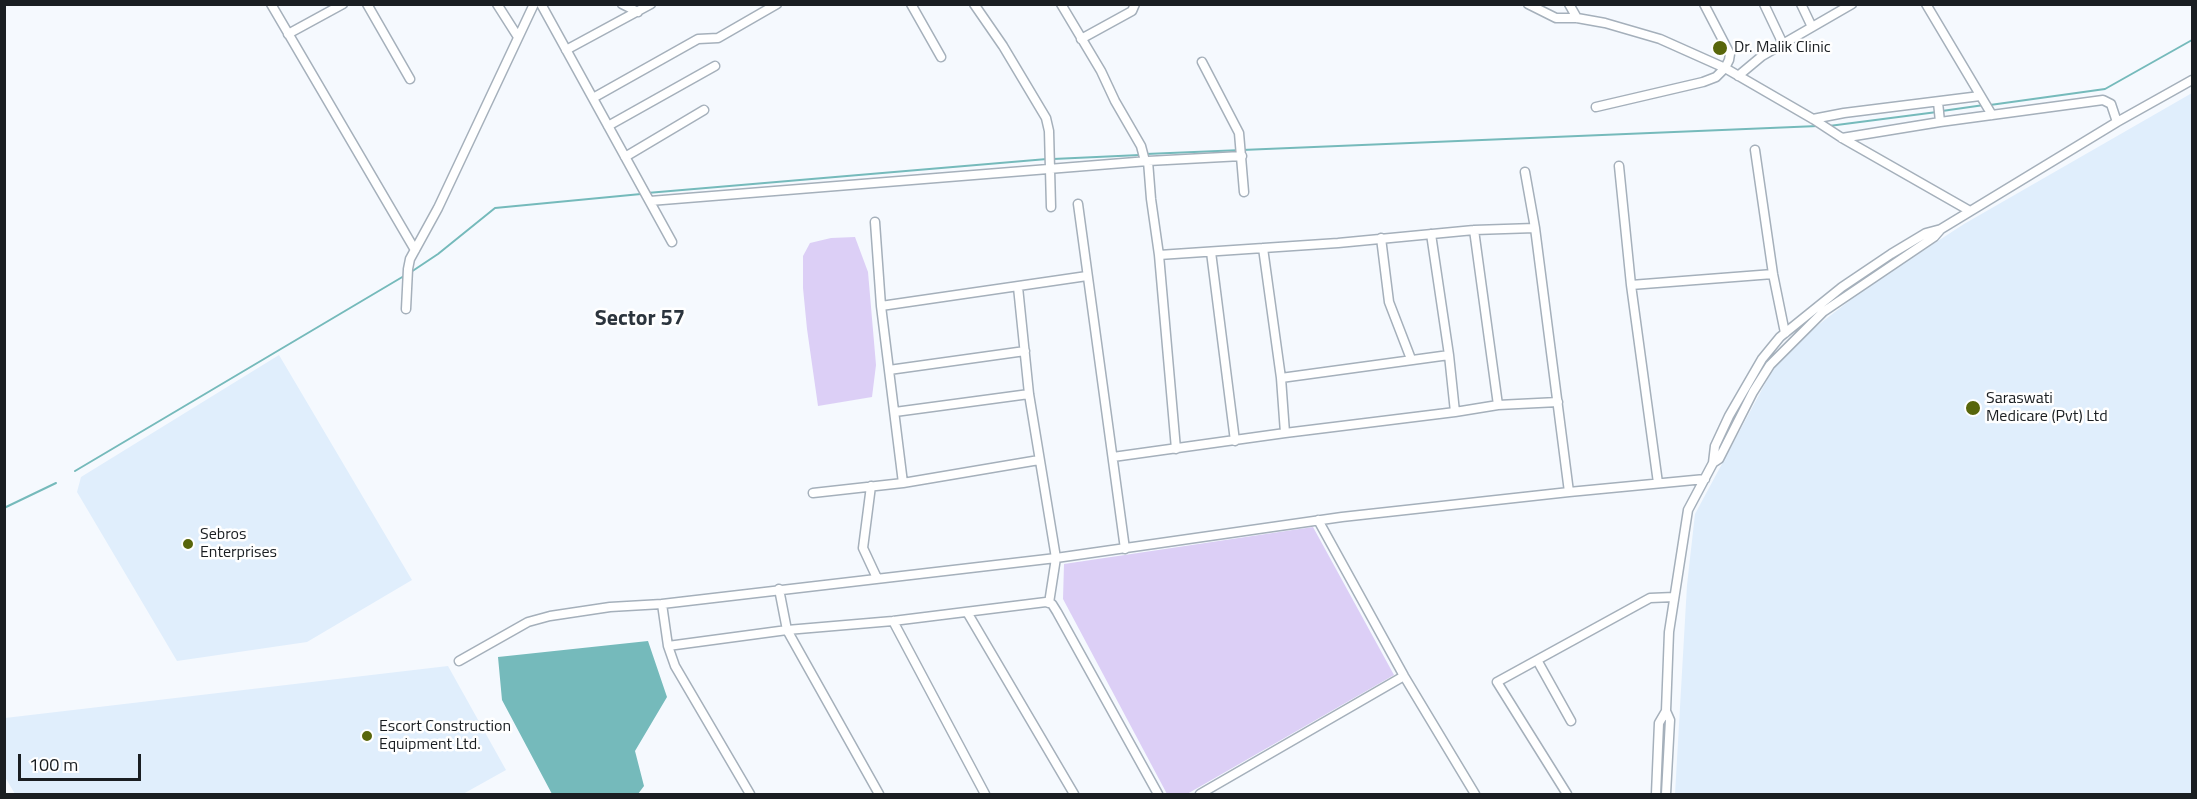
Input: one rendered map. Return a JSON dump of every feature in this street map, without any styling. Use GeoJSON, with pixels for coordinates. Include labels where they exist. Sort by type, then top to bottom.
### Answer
{"type":"FeatureCollection","features":[{"type":"Feature","properties":{"kind":"street"},"geometry":{"type":"LineString","coordinates":[[271,4],[415,250]]}},
{"type":"Feature","properties":{"kind":"street"},"geometry":{"type":"LineString","coordinates":[[288,34],[343,4]]}},
{"type":"Feature","properties":{"kind":"street"},"geometry":{"type":"LineString","coordinates":[[367,4],[410,79]]}},
{"type":"Feature","properties":{"kind":"street"},"geometry":{"type":"LineString","coordinates":[[497,4],[518,37]]}},
{"type":"Feature","properties":{"kind":"street"},"geometry":{"type":"LineString","coordinates":[[406,309],[408,269],[415,250],[438,207],[534,4]]}},
{"type":"Feature","properties":{"kind":"street"},"geometry":{"type":"LineString","coordinates":[[541,4],[672,242]]}},
{"type":"Feature","properties":{"kind":"street"},"geometry":{"type":"LineString","coordinates":[[622,4],[638,12]]}},
{"type":"Feature","properties":{"kind":"street"},"geometry":{"type":"LineString","coordinates":[[566,50],[651,4]]}},
{"type":"Feature","properties":{"kind":"street"},"geometry":{"type":"LineString","coordinates":[[593,98],[698,39],[718,38],[777,4]]}},
{"type":"Feature","properties":{"kind":"street"},"geometry":{"type":"LineString","coordinates":[[911,4],[941,57]]}},
{"type":"Feature","properties":{"kind":"street"},"geometry":{"type":"LineString","coordinates":[[975,4],[1043,111],[1048,124],[1051,207]]}},
{"type":"Feature","properties":{"kind":"street"},"geometry":{"type":"LineString","coordinates":[[1061,4],[1101,71],[1145,157],[1159,255],[1176,449]]}},
{"type":"Feature","properties":{"kind":"street"},"geometry":{"type":"LineString","coordinates":[[1081,39],[1132,11],[1135,4]]}},
{"type":"Feature","properties":{"kind":"street"},"geometry":{"type":"LineString","coordinates":[[1528,4],[1556,18],[1577,18],[1605,23],[1660,39],[1725,68],[1970,211]]}},
{"type":"Feature","properties":{"kind":"street"},"geometry":{"type":"LineString","coordinates":[[1569,4],[1577,18]]}},
{"type":"Feature","properties":{"kind":"street"},"geometry":{"type":"LineString","coordinates":[[1596,107],[1716,77],[1730,60],[1730,54],[1704,4]]}},
{"type":"Feature","properties":{"kind":"street"},"geometry":{"type":"LineString","coordinates":[[1764,4],[1783,44]]}},
{"type":"Feature","properties":{"kind":"street"},"geometry":{"type":"LineString","coordinates":[[1801,4],[1812,27]]}},
{"type":"Feature","properties":{"kind":"street"},"geometry":{"type":"LineString","coordinates":[[1926,4],[1986,105]]}},
{"type":"Feature","properties":{"kind":"street"},"geometry":{"type":"LineString","coordinates":[[1738,76],[1762,56],[1848,5]]}},
{"type":"Feature","properties":{"kind":"street"},"geometry":{"type":"LineString","coordinates":[[1202,62],[1234,121],[1241,142],[1244,192]]}},
{"type":"Feature","properties":{"kind":"street"},"geometry":{"type":"LineString","coordinates":[[608,126],[715,66]]}},
{"type":"Feature","properties":{"kind":"street"},"geometry":{"type":"LineString","coordinates":[[1713,463],[1719,459],[1753,392],[1770,365],[1823,312],[1927,242],[1941,229],[2117,122],[2193,81]]}},
{"type":"Feature","properties":{"kind":"street"},"geometry":{"type":"LineString","coordinates":[[1842,138],[1939,112],[1986,105],[2103,100],[2111,104],[2117,122]]}},
{"type":"Feature","properties":{"kind":"street"},"geometry":{"type":"LineString","coordinates":[[1817,121],[1844,113],[1939,112],[1986,105]]}},
{"type":"Feature","properties":{"kind":"street"},"geometry":{"type":"LineString","coordinates":[[625,157],[704,110]]}},
{"type":"Feature","properties":{"kind":"street"},"geometry":{"type":"LineString","coordinates":[[1755,150],[1773,274],[1785,333]]}},
{"type":"Feature","properties":{"kind":"street"},"geometry":{"type":"LineString","coordinates":[[647,195],[1145,157],[1242,155]]}},
{"type":"Feature","properties":{"kind":"street"},"geometry":{"type":"LineString","coordinates":[[1619,166],[1631,285],[1658,483]]}},
{"type":"Feature","properties":{"kind":"street"},"geometry":{"type":"LineString","coordinates":[[1525,172],[1569,492]]}},
{"type":"Feature","properties":{"kind":"street"},"geometry":{"type":"LineString","coordinates":[[1078,204],[1125,549]]}},
{"type":"Feature","properties":{"kind":"street"},"geometry":{"type":"LineString","coordinates":[[875,222],[882,306],[903,483]]}},
{"type":"Feature","properties":{"kind":"street"},"geometry":{"type":"LineString","coordinates":[[1159,255],[1474,230],[1534,228]]}},
{"type":"Feature","properties":{"kind":"street"},"geometry":{"type":"LineString","coordinates":[[1666,795],[1670,720],[1666,711],[1669,633],[1674,597],[1688,510],[1713,463],[1715,446],[1747,383],[1762,359],[1785,333],[1842,287],[1891,254],[1926,233],[1941,229]]}},
{"type":"Feature","properties":{"kind":"street"},"geometry":{"type":"LineString","coordinates":[[1474,230],[1498,405]]}},
{"type":"Feature","properties":{"kind":"street"},"geometry":{"type":"LineString","coordinates":[[1431,234],[1455,412]]}},
{"type":"Feature","properties":{"kind":"street"},"geometry":{"type":"LineString","coordinates":[[1381,238],[1389,302],[1412,359]]}},
{"type":"Feature","properties":{"kind":"street"},"geometry":{"type":"LineString","coordinates":[[1263,248],[1281,378],[1285,433]]}},
{"type":"Feature","properties":{"kind":"street"},"geometry":{"type":"LineString","coordinates":[[1211,252],[1234,441]]}},
{"type":"Feature","properties":{"kind":"street"},"geometry":{"type":"LineString","coordinates":[[1631,285],[1773,274]]}},
{"type":"Feature","properties":{"kind":"street"},"geometry":{"type":"LineString","coordinates":[[882,306],[1087,276]]}},
{"type":"Feature","properties":{"kind":"street"},"geometry":{"type":"LineString","coordinates":[[1018,287],[1029,394],[1056,558],[1049,603]]}},
{"type":"Feature","properties":{"kind":"street"},"geometry":{"type":"LineString","coordinates":[[889,370],[1025,351]]}},
{"type":"Feature","properties":{"kind":"street"},"geometry":{"type":"LineString","coordinates":[[1281,378],[1449,355]]}},
{"type":"Feature","properties":{"kind":"street"},"geometry":{"type":"LineString","coordinates":[[895,412],[1029,394]]}},
{"type":"Feature","properties":{"kind":"street"},"geometry":{"type":"LineString","coordinates":[[1113,457],[1498,405],[1558,402]]}},
{"type":"Feature","properties":{"kind":"street"},"geometry":{"type":"LineString","coordinates":[[813,493],[903,483],[1039,460]]}},
{"type":"Feature","properties":{"kind":"street"},"geometry":{"type":"LineString","coordinates":[[459,661],[519,626],[537,619],[610,607],[662,604],[1056,558],[1318,520],[1705,479]]}},
{"type":"Feature","properties":{"kind":"street"},"geometry":{"type":"LineString","coordinates":[[871,486],[863,548],[877,578]]}},
{"type":"Feature","properties":{"kind":"street"},"geometry":{"type":"LineString","coordinates":[[1318,520],[1404,676],[1475,795]]}},
{"type":"Feature","properties":{"kind":"street"},"geometry":{"type":"LineString","coordinates":[[779,589],[787,630],[879,795]]}},
{"type":"Feature","properties":{"kind":"street"},"geometry":{"type":"LineString","coordinates":[[1567,795],[1497,682],[1650,598],[1674,597]]}},
{"type":"Feature","properties":{"kind":"street"},"geometry":{"type":"LineString","coordinates":[[668,646],[787,630],[893,621],[1049,603],[1055,607],[1158,795]]}},
{"type":"Feature","properties":{"kind":"street"},"geometry":{"type":"LineString","coordinates":[[662,604],[668,646],[675,666],[750,795]]}},
{"type":"Feature","properties":{"kind":"street"},"geometry":{"type":"LineString","coordinates":[[967,612],[1074,795]]}},
{"type":"Feature","properties":{"kind":"street"},"geometry":{"type":"LineString","coordinates":[[893,621],[985,795]]}},
{"type":"Feature","properties":{"kind":"street"},"geometry":{"type":"LineString","coordinates":[[1537,660],[1572,721]]}},
{"type":"Feature","properties":{"kind":"street"},"geometry":{"type":"LineString","coordinates":[[1200,795],[1404,676]]}},
{"type":"Feature","properties":{"kind":"street"},"geometry":{"type":"LineString","coordinates":[[1656,795],[1659,723],[1666,711]]}},
{"type":"Feature","properties":{"kind":"shaded area"},"geometry":{"type":"Polygon","coordinates":[[[2192,93],[2192,794],[1675,794],[1687,585],[1695,514],[1781,354],[1867,287],[1964,224],[2192,93]]]}},
{"type":"Feature","properties":{"kind":"shaded area"},"geometry":{"type":"Polygon","coordinates":[[[855,237],[868,272],[876,365],[872,397],[818,406],[807,329],[803,256],[810,243],[831,238],[855,237]]]}},
{"type":"Feature","properties":{"kind":"shaded area"},"geometry":{"type":"Polygon","coordinates":[[[279,355],[412,580],[307,642],[177,661],[77,492],[81,477],[279,355]]]}},
{"type":"Feature","properties":{"kind":"shaded area"},"geometry":{"type":"Polygon","coordinates":[[[1313,527],[1394,675],[1187,794],[1167,794],[1063,599],[1064,564],[1313,527]]]}},
{"type":"Feature","properties":{"kind":"shaded area"},"geometry":{"type":"Polygon","coordinates":[[[448,666],[506,770],[463,794],[15,794],[5,777],[5,718],[448,666]]]}},
{"type":"Feature","properties":{"kind":"water"},"geometry":{"type":"Polygon","coordinates":[[[648,641],[667,697],[635,751],[644,786],[638,794],[552,794],[502,700],[498,657],[648,641]]]}},
{"type":"Feature","properties":{"kind":"waterway"},"geometry":{"type":"LineString","coordinates":[[1990,105],[2105,89],[2192,40]]}},
{"type":"Feature","properties":{"kind":"waterway"},"geometry":{"type":"LineString","coordinates":[[1942,111],[1984,105]]}},
{"type":"Feature","properties":{"kind":"waterway"},"geometry":{"type":"LineString","coordinates":[[1829,126],[1937,112]]}},
{"type":"Feature","properties":{"kind":"waterway"},"geometry":{"type":"LineString","coordinates":[[1146,154],[1818,126]]}},
{"type":"Feature","properties":{"kind":"waterway"},"geometry":{"type":"LineString","coordinates":[[1053,159],[1140,155]]}},
{"type":"Feature","properties":{"kind":"waterway"},"geometry":{"type":"LineString","coordinates":[[647,193],[1047,159]]}},
{"type":"Feature","properties":{"kind":"waterway"},"geometry":{"type":"LineString","coordinates":[[411,272],[438,254],[495,208],[641,194]]}},
{"type":"Feature","properties":{"kind":"waterway"},"geometry":{"type":"LineString","coordinates":[[75,471],[404,276]]}},
{"type":"Feature","properties":{"kind":"waterway"},"geometry":{"type":"LineString","coordinates":[[4,508],[56,483]]}},
{"type":"Feature","properties":{"kind":"place","name":"Dr. Malik Clinic"},"geometry":{"type":"Point","coordinates":[1720,48]}},
{"type":"Feature","properties":{"kind":"place","name":"Saraswati Medicare (Pvt) Ltd"},"geometry":{"type":"Point","coordinates":[1973,408]}},
{"type":"Feature","properties":{"kind":"place","name":"Sebros Enterprises"},"geometry":{"type":"Point","coordinates":[188,544]}},
{"type":"Feature","properties":{"kind":"place","name":"Escort Construction Equipment Ltd."},"geometry":{"type":"Point","coordinates":[367,736]}},
{"type":"Feature","properties":{"kind":"district","name":"Sector 57"},"geometry":{"type":"Point","coordinates":[640,320]}}]}
